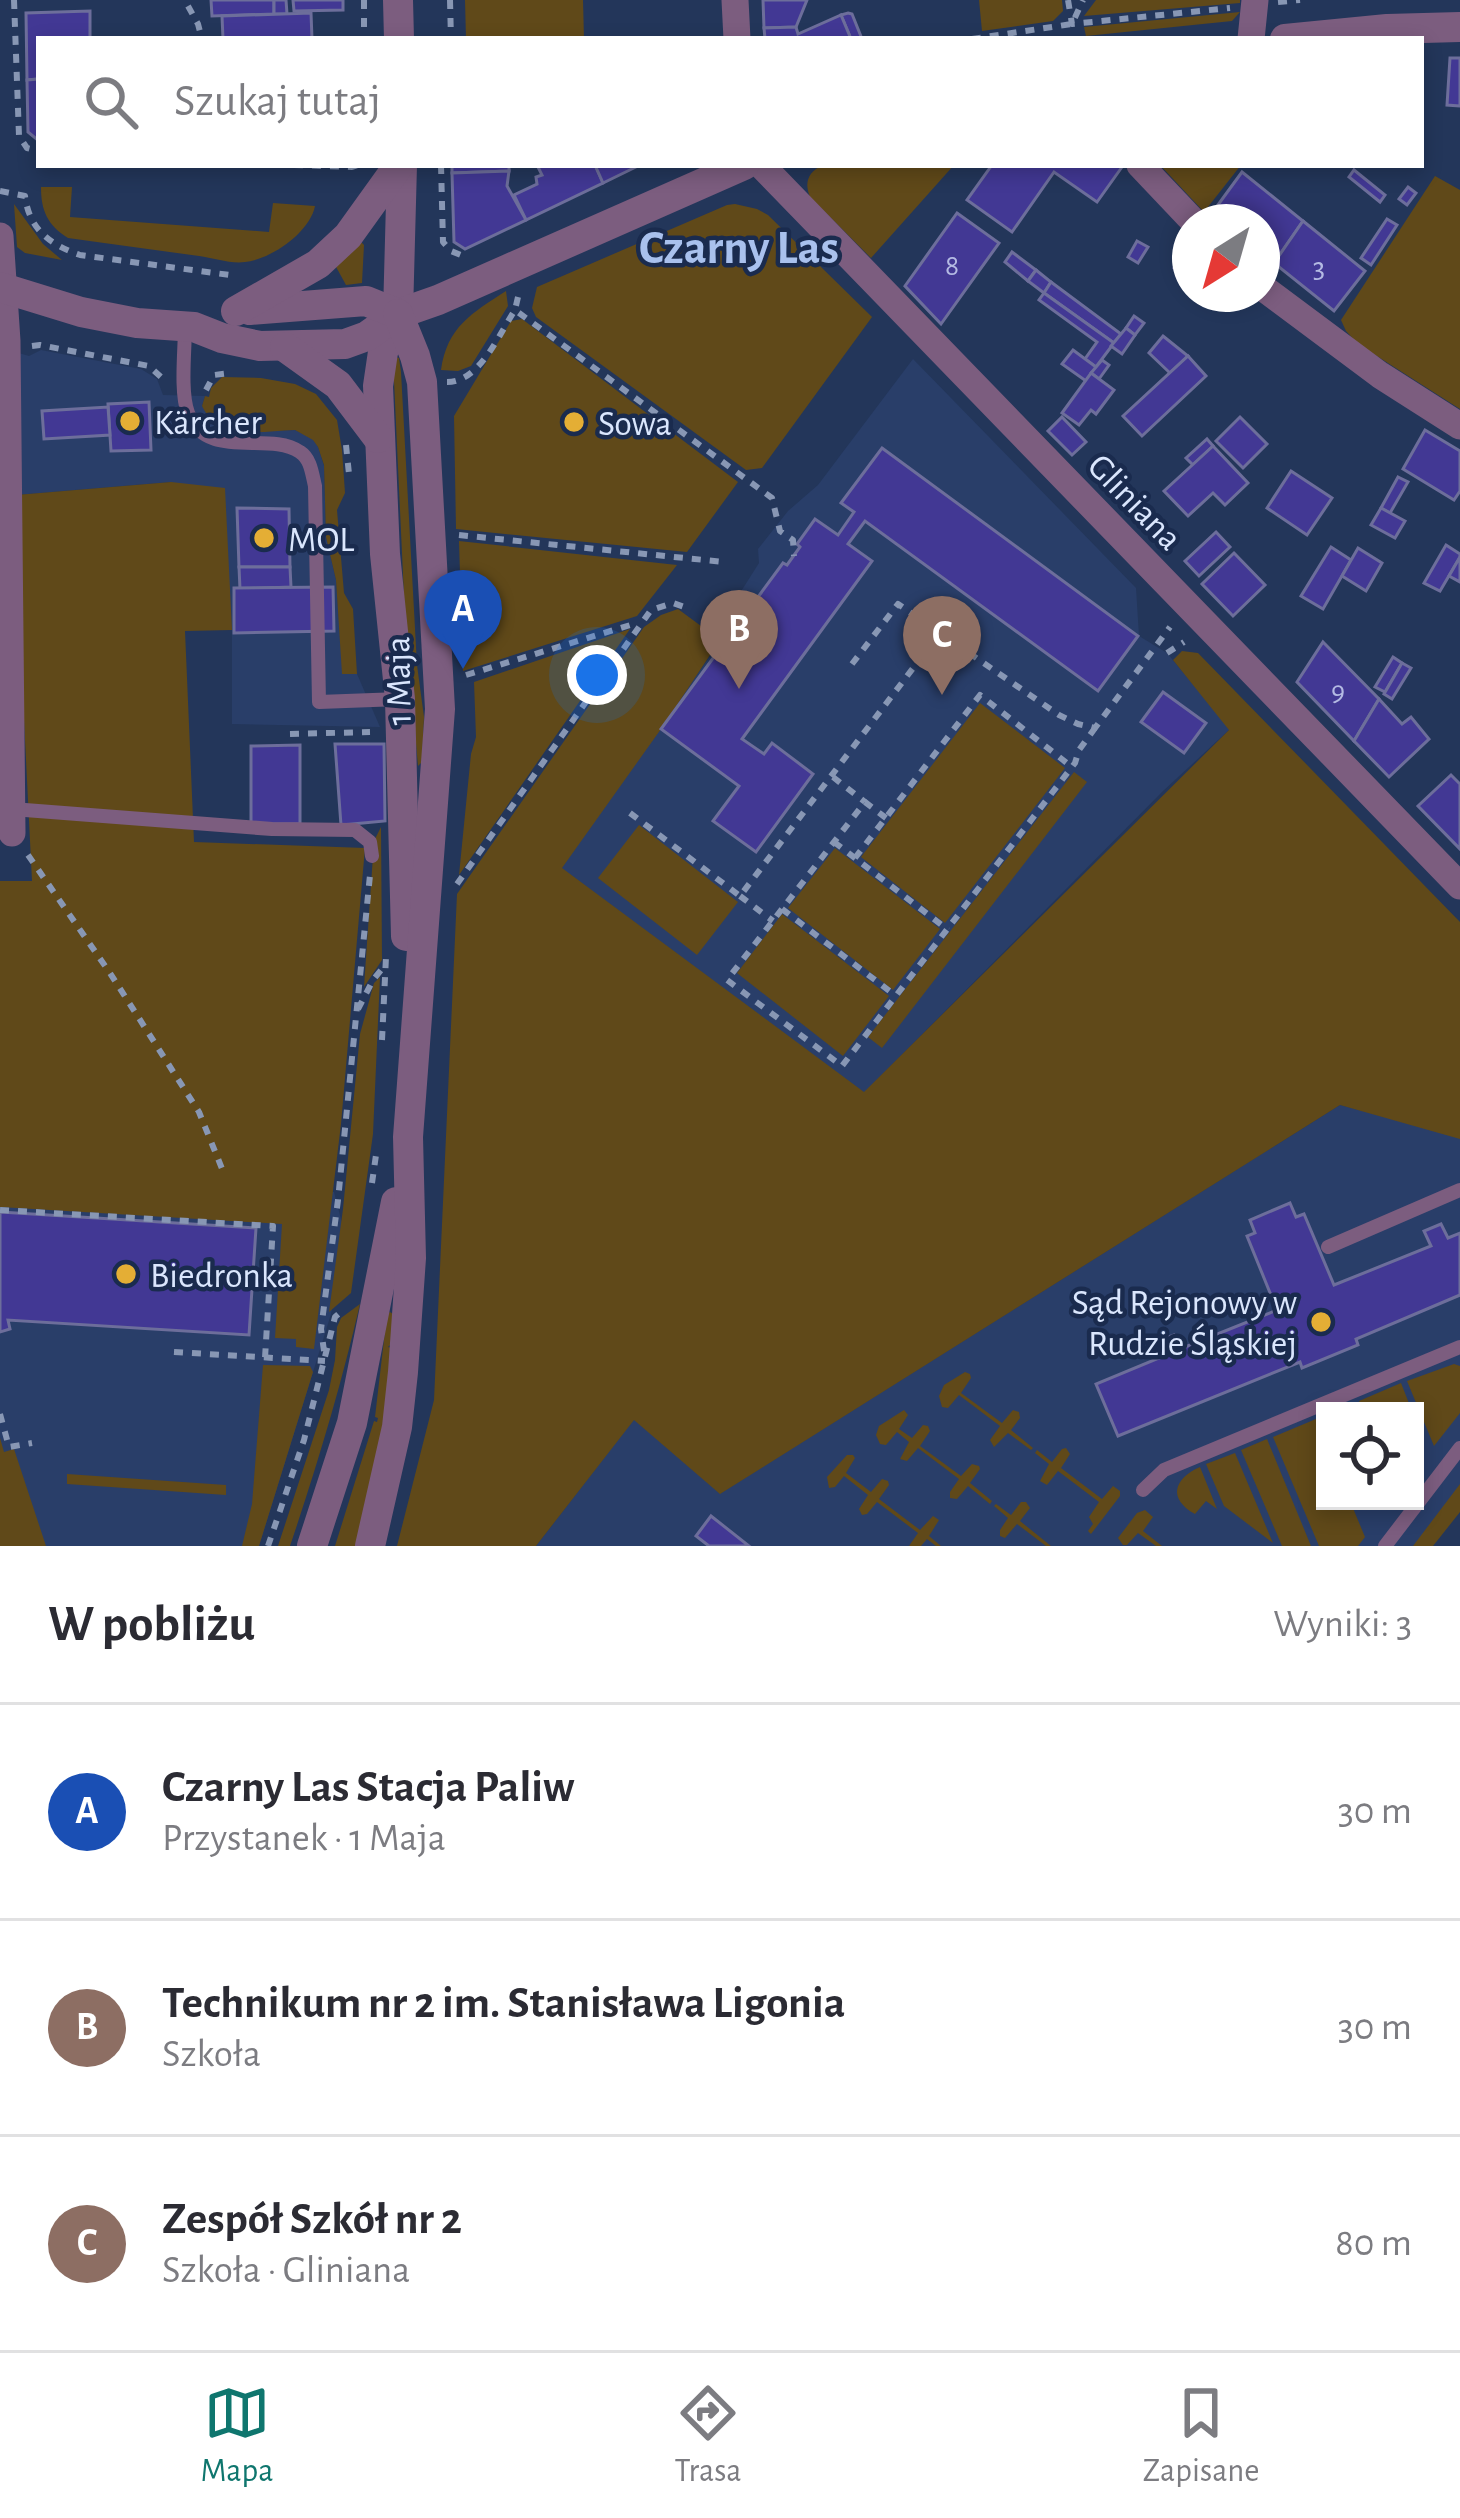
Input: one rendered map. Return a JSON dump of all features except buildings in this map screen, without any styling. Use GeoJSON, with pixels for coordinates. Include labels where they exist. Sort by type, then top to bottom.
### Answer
{"type":"FeatureCollection","features":[{"type":"Feature","properties":{"kind":"street"},"geometry":{"type":"LineString","coordinates":[[398,0],[399,36]]}},
{"type":"Feature","properties":{"kind":"street"},"geometry":{"type":"LineString","coordinates":[[735,0],[737,36]]}},
{"type":"Feature","properties":{"kind":"street"},"geometry":{"type":"LineString","coordinates":[[1251,36],[1255,3]]}},
{"type":"Feature","properties":{"kind":"street"},"geometry":{"type":"LineString","coordinates":[[1316,36],[1460,27]]}},
{"type":"Feature","properties":{"kind":"street"},"geometry":{"type":"LineString","coordinates":[[189,327],[236,311],[319,264],[348,236],[399,168]]}},
{"type":"Feature","properties":{"kind":"street","name":"1 Maja"},"geometry":{"type":"LineString","coordinates":[[401,168],[398,314],[383,352],[378,438],[400,699],[406,938],[415,1050]]}},
{"type":"Feature","properties":{"kind":"street"},"geometry":{"type":"LineString","coordinates":[[3,288],[99,316],[189,327],[260,346],[345,344],[367,336],[398,314],[438,301],[737,168]]}},
{"type":"Feature","properties":{"kind":"street","name":"Gliniana"},"geometry":{"type":"LineString","coordinates":[[763,168],[1460,886]]}},
{"type":"Feature","properties":{"kind":"street"},"geometry":{"type":"LineString","coordinates":[[1143,168],[1176,204]]}},
{"type":"Feature","properties":{"kind":"street"},"geometry":{"type":"LineString","coordinates":[[0,236],[8,828]]}},
{"type":"Feature","properties":{"kind":"street"},"geometry":{"type":"LineString","coordinates":[[1280,300],[1380,375],[1460,426]]}},
{"type":"Feature","properties":{"kind":"street"},"geometry":{"type":"LineString","coordinates":[[236,311],[366,301],[398,314]]}},
{"type":"Feature","properties":{"kind":"street","name":"1 Maja"},"geometry":{"type":"LineString","coordinates":[[312,1546],[352,1423],[369,1348],[393,1139],[415,1050],[440,701],[422,382],[398,314]]}},
{"type":"Feature","properties":{"kind":"street"},"geometry":{"type":"LineString","coordinates":[[285,347],[338,386],[378,438]]}},
{"type":"Feature","properties":{"kind":"street","name":"1 Maja"},"geometry":{"type":"LineString","coordinates":[[370,1546],[398,1427],[410,1258],[393,1139]]}},
{"type":"Feature","properties":{"kind":"lane"},"geometry":{"type":"LineString","coordinates":[[189,327],[187,407],[196,426],[220,441],[299,451],[309,462],[315,486],[319,702],[400,699]]}},
{"type":"Feature","properties":{"kind":"lane"},"geometry":{"type":"LineString","coordinates":[[8,828],[356,830],[370,842],[372,856]]}},
{"type":"Feature","properties":{"kind":"lane"},"geometry":{"type":"LineString","coordinates":[[1328,1247],[1460,1190]]}},
{"type":"Feature","properties":{"kind":"lane"},"geometry":{"type":"LineString","coordinates":[[1143,1490],[1164,1470],[1460,1347]]}},
{"type":"Feature","properties":{"kind":"lane"},"geometry":{"type":"LineString","coordinates":[[1385,1546],[1460,1448]]}},
{"type":"Feature","properties":{"kind":"path"},"geometry":{"type":"LineString","coordinates":[[14,0],[20,136],[27,148],[36,150]]}},
{"type":"Feature","properties":{"kind":"path"},"geometry":{"type":"LineString","coordinates":[[364,0],[364,36]]}},
{"type":"Feature","properties":{"kind":"path"},"geometry":{"type":"LineString","coordinates":[[450,0],[451,36]]}},
{"type":"Feature","properties":{"kind":"path"},"geometry":{"type":"LineString","coordinates":[[1068,0],[1072,23]]}},
{"type":"Feature","properties":{"kind":"path"},"geometry":{"type":"LineString","coordinates":[[1072,23],[1083,0]]}},
{"type":"Feature","properties":{"kind":"path"},"geometry":{"type":"LineString","coordinates":[[991,36],[1300,0]]}},
{"type":"Feature","properties":{"kind":"path"},"geometry":{"type":"LineString","coordinates":[[188,6],[201,36]]}},
{"type":"Feature","properties":{"kind":"path"},"geometry":{"type":"LineString","coordinates":[[441,168],[443,242],[468,258]]}},
{"type":"Feature","properties":{"kind":"path"},"geometry":{"type":"LineString","coordinates":[[0,191],[25,196],[36,226]]}},
{"type":"Feature","properties":{"kind":"path"},"geometry":{"type":"LineString","coordinates":[[520,291],[515,310],[772,498],[780,531],[793,540],[794,556]]}},
{"type":"Feature","properties":{"kind":"path"},"geometry":{"type":"LineString","coordinates":[[453,396],[457,382]]}},
{"type":"Feature","properties":{"kind":"path"},"geometry":{"type":"LineString","coordinates":[[450,534],[724,562]]}},
{"type":"Feature","properties":{"kind":"path"},"geometry":{"type":"LineString","coordinates":[[451,893],[641,622],[651,610],[674,603],[687,608]]}},
{"type":"Feature","properties":{"kind":"path"},"geometry":{"type":"LineString","coordinates":[[852,664],[898,604],[1059,715],[1094,728]]}},
{"type":"Feature","properties":{"kind":"path"},"geometry":{"type":"LineString","coordinates":[[865,802],[727,980],[842,1066],[1072,767],[1094,728],[1188,607]]}},
{"type":"Feature","properties":{"kind":"path"},"geometry":{"type":"LineString","coordinates":[[459,678],[641,622]]}},
{"type":"Feature","properties":{"kind":"path"},"geometry":{"type":"LineString","coordinates":[[740,896],[939,634]]}},
{"type":"Feature","properties":{"kind":"path"},"geometry":{"type":"LineString","coordinates":[[855,858],[980,695],[1072,767]]}},
{"type":"Feature","properties":{"kind":"path"},"geometry":{"type":"LineString","coordinates":[[290,734],[386,731]]}},
{"type":"Feature","properties":{"kind":"path"},"geometry":{"type":"LineString","coordinates":[[833,777],[886,818]]}},
{"type":"Feature","properties":{"kind":"path"},"geometry":{"type":"LineString","coordinates":[[629,812],[773,921]]}},
{"type":"Feature","properties":{"kind":"path"},"geometry":{"type":"LineString","coordinates":[[8,828],[110,973],[199,1112],[225,1176]]}},
{"type":"Feature","properties":{"kind":"path"},"geometry":{"type":"LineString","coordinates":[[834,842],[948,929]]}},
{"type":"Feature","properties":{"kind":"path"},"geometry":{"type":"LineString","coordinates":[[325,1360],[321,1328],[372,856]]}},
{"type":"Feature","properties":{"kind":"path"},"geometry":{"type":"LineString","coordinates":[[782,909],[896,997]]}},
{"type":"Feature","properties":{"kind":"path"},"geometry":{"type":"LineString","coordinates":[[356,1012],[373,980],[406,938]]}},
{"type":"Feature","properties":{"kind":"path"},"geometry":{"type":"LineString","coordinates":[[382,1052],[386,964]]}},
{"type":"Feature","properties":{"kind":"path"},"geometry":{"type":"LineString","coordinates":[[371,1186],[393,1139]]}},
{"type":"Feature","properties":{"kind":"path"},"geometry":{"type":"LineString","coordinates":[[0,1210],[273,1226],[266,1358]]}},
{"type":"Feature","properties":{"kind":"path"},"geometry":{"type":"LineString","coordinates":[[268,1546],[304,1440],[335,1317],[355,1300]]}},
{"type":"Feature","properties":{"kind":"path"},"geometry":{"type":"LineString","coordinates":[[173,1352],[325,1360]]}},
{"type":"Feature","properties":{"kind":"path"},"geometry":{"type":"LineString","coordinates":[[0,1414],[9,1447],[32,1443]]}},
{"type":"Feature","properties":{"kind":"shaded area"},"geometry":{"type":"Polygon","coordinates":[[[465,0],[583,0],[584,36],[466,36],[465,0]]]}},
{"type":"Feature","properties":{"kind":"shaded area"},"geometry":{"type":"Polygon","coordinates":[[[979,0],[1062,0],[1063,11],[1053,21],[982,31],[979,0]]]}},
{"type":"Feature","properties":{"kind":"shaded area"},"geometry":{"type":"Polygon","coordinates":[[[1096,0],[1240,0],[1240,3],[1084,16],[1096,0]]]}},
{"type":"Feature","properties":{"kind":"shaded area"},"geometry":{"type":"Polygon","coordinates":[[[1240,12],[1232,21],[1086,36],[1084,27],[1240,12]]]}},
{"type":"Feature","properties":{"kind":"shaded area"},"geometry":{"type":"Polygon","coordinates":[[[951,168],[871,258],[810,197],[807,187],[814,171],[951,168]]]}},
{"type":"Feature","properties":{"kind":"shaded area"},"geometry":{"type":"Polygon","coordinates":[[[1163,168],[1239,168],[1210,204],[1197,204],[1163,168]]]}},
{"type":"Feature","properties":{"kind":"shaded area"},"geometry":{"type":"Polygon","coordinates":[[[1435,176],[1460,190],[1460,409],[1358,344],[1341,320],[1435,176]]]}},
{"type":"Feature","properties":{"kind":"shaded area"},"geometry":{"type":"Polygon","coordinates":[[[41,187],[72,187],[70,217],[269,232],[273,203],[315,206],[306,225],[288,243],[256,260],[234,262],[68,238],[47,216],[41,187]]]}},
{"type":"Feature","properties":{"kind":"shaded area"},"geometry":{"type":"Polygon","coordinates":[[[14,204],[43,244],[62,260],[17,247],[14,204]]]}},
{"type":"Feature","properties":{"kind":"shaded area"},"geometry":{"type":"Polygon","coordinates":[[[735,204],[768,215],[872,317],[762,468],[746,470],[536,317],[532,308],[537,287],[735,204]]]}},
{"type":"Feature","properties":{"kind":"shaded area"},"geometry":{"type":"Polygon","coordinates":[[[360,241],[364,245],[362,283],[346,285],[335,265],[360,241]]]}},
{"type":"Feature","properties":{"kind":"shaded area"},"geometry":{"type":"Polygon","coordinates":[[[506,291],[508,306],[471,366],[441,370],[455,332],[506,291]]]}},
{"type":"Feature","properties":{"kind":"shaded area"},"geometry":{"type":"Polygon","coordinates":[[[522,319],[738,482],[687,552],[456,529],[454,416],[511,321],[522,319]]]}},
{"type":"Feature","properties":{"kind":"shaded area"},"geometry":{"type":"Polygon","coordinates":[[[41,350],[141,369],[157,379],[163,395],[205,396],[202,406],[230,432],[295,430],[313,439],[324,466],[326,537],[336,580],[343,674],[357,674],[380,727],[232,724],[232,630],[171,482],[16,495],[15,352],[29,356],[41,350]]]}},
{"type":"Feature","properties":{"kind":"shaded area"},"geometry":{"type":"Polygon","coordinates":[[[395,357],[401,372],[424,717],[418,766],[405,618],[395,357]]]}},
{"type":"Feature","properties":{"kind":"shaded area"},"geometry":{"type":"Polygon","coordinates":[[[913,359],[1136,588],[1139,636],[1167,653],[1230,729],[864,1093],[561,868],[749,601],[740,593],[759,563],[758,549],[788,511],[818,485],[913,359]]]}},
{"type":"Feature","properties":{"kind":"shaded area"},"geometry":{"type":"Polygon","coordinates":[[[222,377],[295,384],[316,394],[337,420],[345,493],[337,510],[344,593],[353,609],[357,674],[342,674],[336,580],[326,537],[324,465],[318,447],[295,430],[242,432],[219,425],[202,406],[222,377]]]}},
{"type":"Feature","properties":{"kind":"shaded area"},"geometry":{"type":"Polygon","coordinates":[[[171,482],[225,488],[232,630],[185,631],[194,842],[365,848],[341,1124],[314,1349],[296,1347],[296,1339],[275,1338],[282,1224],[0,1207],[0,881],[32,881],[16,495],[171,482]]]}},
{"type":"Feature","properties":{"kind":"shaded area"},"geometry":{"type":"Polygon","coordinates":[[[459,541],[677,565],[637,616],[463,671],[459,541]]]}},
{"type":"Feature","properties":{"kind":"shaded area"},"geometry":{"type":"Polygon","coordinates":[[[678,609],[720,640],[562,868],[864,1092],[1229,730],[1173,660],[1182,651],[1198,653],[1460,922],[1460,1139],[1340,1105],[720,1494],[634,1420],[536,1546],[397,1546],[434,1400],[457,894],[644,627],[678,609]]]}},
{"type":"Feature","properties":{"kind":"shaded area"},"geometry":{"type":"Polygon","coordinates":[[[630,629],[459,875],[476,737],[474,682],[630,629]]]}},
{"type":"Feature","properties":{"kind":"shaded area"},"geometry":{"type":"Polygon","coordinates":[[[980,703],[1065,768],[945,923],[861,857],[980,703]]]}},
{"type":"Feature","properties":{"kind":"shaded area"},"geometry":{"type":"Polygon","coordinates":[[[1074,772],[1087,782],[882,1048],[868,1037],[1074,772]]]}},
{"type":"Feature","properties":{"kind":"shaded area"},"geometry":{"type":"Polygon","coordinates":[[[639,825],[738,902],[697,955],[598,878],[639,825]]]}},
{"type":"Feature","properties":{"kind":"shaded area"},"geometry":{"type":"Polygon","coordinates":[[[381,827],[382,960],[364,987],[374,841],[381,827]]]}},
{"type":"Feature","properties":{"kind":"shaded area"},"geometry":{"type":"Polygon","coordinates":[[[835,848],[940,929],[893,990],[788,908],[835,848]]]}},
{"type":"Feature","properties":{"kind":"shaded area"},"geometry":{"type":"Polygon","coordinates":[[[782,914],[889,996],[843,1056],[737,973],[782,914]]]}},
{"type":"Feature","properties":{"kind":"shaded area"},"geometry":{"type":"Polygon","coordinates":[[[380,977],[373,1134],[351,1293],[329,1312],[360,1034],[374,983],[380,977]]]}},
{"type":"Feature","properties":{"kind":"shaded area"},"geometry":{"type":"Polygon","coordinates":[[[1340,1105],[1460,1137],[1460,1503],[1425,1546],[536,1546],[634,1419],[721,1493],[1340,1105]]]}},
{"type":"Feature","properties":{"kind":"shaded area"},"geometry":{"type":"Polygon","coordinates":[[[0,1169],[334,1192],[346,1239],[331,1314],[259,1546],[18,1546],[0,1498],[0,1169]]]}},
{"type":"Feature","properties":{"kind":"shaded area"},"geometry":{"type":"Polygon","coordinates":[[[360,1304],[290,1546],[278,1546],[329,1390],[337,1327],[360,1304]]]}},
{"type":"Feature","properties":{"kind":"shaded area"},"geometry":{"type":"Polygon","coordinates":[[[390,1312],[385,1426],[356,1546],[335,1546],[378,1418],[390,1312]]]}},
{"type":"Feature","properties":{"kind":"shaded area"},"geometry":{"type":"Polygon","coordinates":[[[263,1365],[310,1366],[313,1372],[259,1546],[242,1546],[252,1504],[263,1365]]]}},
{"type":"Feature","properties":{"kind":"shaded area"},"geometry":{"type":"Polygon","coordinates":[[[1460,1366],[1460,1413],[1434,1446],[1424,1422],[1424,1402],[1416,1402],[1407,1381],[1460,1366]]]}},
{"type":"Feature","properties":{"kind":"shaded area"},"geometry":{"type":"Polygon","coordinates":[[[965,1372],[971,1378],[961,1393],[1002,1423],[1013,1410],[1019,1412],[1011,1430],[1031,1450],[1008,1433],[994,1447],[990,1440],[1000,1426],[959,1395],[948,1408],[942,1407],[939,1396],[944,1385],[965,1372]]]}},
{"type":"Feature","properties":{"kind":"shaded area"},"geometry":{"type":"Polygon","coordinates":[[[1401,1383],[1408,1402],[1359,1402],[1401,1383]]]}},
{"type":"Feature","properties":{"kind":"shaded area"},"geometry":{"type":"Polygon","coordinates":[[[904,1410],[908,1415],[899,1429],[912,1438],[923,1425],[928,1426],[930,1431],[920,1446],[961,1476],[972,1464],[979,1466],[970,1483],[990,1504],[968,1486],[957,1499],[950,1498],[959,1479],[918,1448],[907,1461],[900,1459],[909,1442],[897,1432],[886,1445],[880,1444],[879,1426],[904,1410]]]}},
{"type":"Feature","properties":{"kind":"shaded area"},"geometry":{"type":"Polygon","coordinates":[[[1316,1419],[1316,1510],[1354,1510],[1365,1537],[1358,1546],[1319,1546],[1273,1437],[1316,1419]]]}},
{"type":"Feature","properties":{"kind":"shaded area"},"geometry":{"type":"Polygon","coordinates":[[[0,1438],[4,1452],[14,1449],[46,1546],[0,1546],[0,1438]]]}},
{"type":"Feature","properties":{"kind":"shaded area"},"geometry":{"type":"Polygon","coordinates":[[[1267,1439],[1311,1546],[1282,1546],[1241,1450],[1267,1439]]]}},
{"type":"Feature","properties":{"kind":"shaded area"},"geometry":{"type":"Polygon","coordinates":[[[1066,1448],[1070,1454],[1061,1468],[1102,1499],[1113,1486],[1120,1491],[1091,1534],[1089,1517],[1099,1502],[1058,1471],[1047,1485],[1040,1481],[1049,1464],[1037,1450],[1052,1462],[1066,1448]]]}},
{"type":"Feature","properties":{"kind":"shaded area"},"geometry":{"type":"Polygon","coordinates":[[[1235,1453],[1273,1543],[1224,1506],[1206,1464],[1235,1453]]]}},
{"type":"Feature","properties":{"kind":"shaded area"},"geometry":{"type":"Polygon","coordinates":[[[847,1455],[855,1458],[846,1473],[871,1492],[882,1479],[888,1481],[879,1499],[920,1530],[933,1516],[939,1520],[929,1536],[941,1546],[927,1539],[921,1546],[909,1546],[918,1533],[877,1502],[862,1515],[859,1509],[868,1495],[844,1476],[829,1488],[827,1477],[847,1455]]]}},
{"type":"Feature","properties":{"kind":"shaded area"},"geometry":{"type":"Polygon","coordinates":[[[1200,1467],[1217,1509],[1206,1501],[1195,1514],[1181,1502],[1177,1489],[1184,1477],[1200,1467]]]}},
{"type":"Feature","properties":{"kind":"shaded area"},"geometry":{"type":"Polygon","coordinates":[[[67,1474],[226,1485],[226,1495],[67,1484],[67,1474]]]}},
{"type":"Feature","properties":{"kind":"shaded area"},"geometry":{"type":"Polygon","coordinates":[[[1460,1484],[1460,1512],[1433,1546],[1413,1546],[1460,1484]]]}},
{"type":"Feature","properties":{"kind":"shaded area"},"geometry":{"type":"Polygon","coordinates":[[[1021,1502],[1030,1508],[1020,1521],[1051,1546],[1017,1524],[1005,1538],[1000,1536],[1008,1518],[994,1506],[1011,1515],[1021,1502]]]}},
{"type":"Feature","properties":{"kind":"shaded area"},"geometry":{"type":"Polygon","coordinates":[[[1145,1510],[1153,1517],[1143,1531],[1162,1546],[1138,1533],[1123,1545],[1118,1538],[1137,1513],[1145,1510]]]}},
{"type":"Feature","properties":{"kind":"place","name":"Kärcher"},"geometry":{"type":"Point","coordinates":[130,421]}},
{"type":"Feature","properties":{"kind":"place","name":"Sowa"},"geometry":{"type":"Point","coordinates":[574,422]}},
{"type":"Feature","properties":{"kind":"place","name":"MOL"},"geometry":{"type":"Point","coordinates":[264,538]}},
{"type":"Feature","properties":{"kind":"place","name":"Czarny Las Stacja Paliw"},"geometry":{"type":"Point","coordinates":[463,669]}},
{"type":"Feature","properties":{"kind":"place","name":"Technikum nr 2 im. Stanisława Ligonia"},"geometry":{"type":"Point","coordinates":[739,689]}},
{"type":"Feature","properties":{"kind":"place","name":"Zespół Szkół nr 2"},"geometry":{"type":"Point","coordinates":[942,695]}},
{"type":"Feature","properties":{"kind":"place","name":"Biedronka"},"geometry":{"type":"Point","coordinates":[126,1274]}},
{"type":"Feature","properties":{"kind":"place","name":"Sąd Rejonowy w Rudzie Śląskiej"},"geometry":{"type":"Point","coordinates":[1321,1322]}},
{"type":"Feature","properties":{"kind":"district","name":"Czarny Las"},"geometry":{"type":"Point","coordinates":[739,246]}}]}
